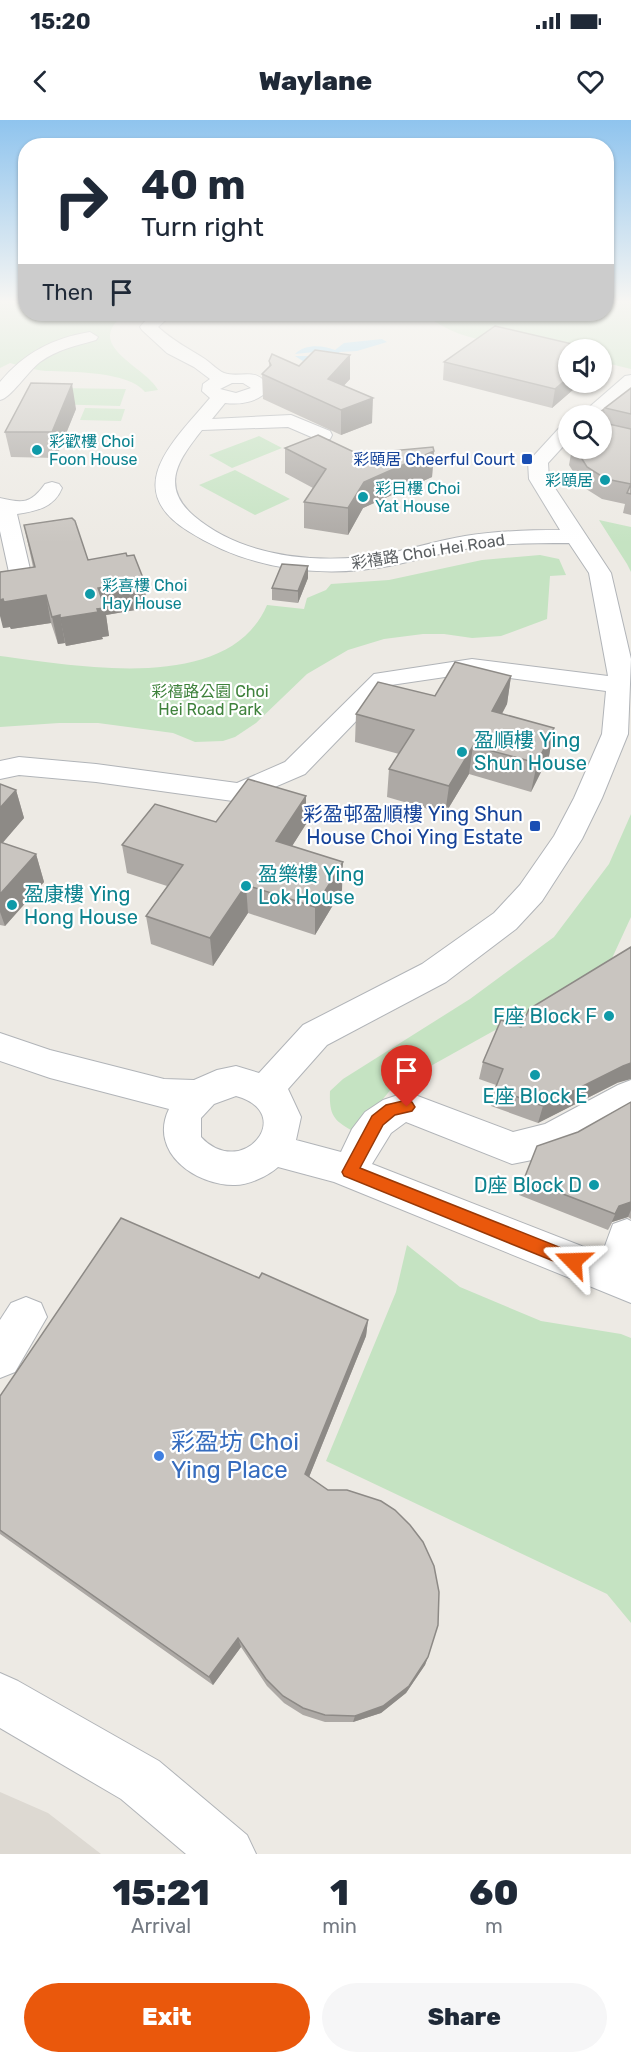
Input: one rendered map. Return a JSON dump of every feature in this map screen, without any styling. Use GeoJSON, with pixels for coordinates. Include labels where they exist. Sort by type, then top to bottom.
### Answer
{"type":"FeatureCollection","features":[{"type":"Feature","properties":{"kind":"street","name":"彩禧路 Choi Hei Road"},"geometry":{"type":"LineString","coordinates":[[215,381],[221,388],[199,425],[169,461],[165,476],[166,490],[173,505],[185,520],[204,533],[227,544],[280,561],[334,565],[388,560],[492,539],[576,537]]}},
{"type":"Feature","properties":{"kind":"street"},"geometry":{"type":"LineString","coordinates":[[601,405],[630,381]]}},
{"type":"Feature","properties":{"kind":"street"},"geometry":{"type":"LineString","coordinates":[[575,402],[580,405]]}},
{"type":"Feature","properties":{"kind":"street"},"geometry":{"type":"LineString","coordinates":[[199,425],[291,422],[323,435]]}},
{"type":"Feature","properties":{"kind":"street"},"geometry":{"type":"LineString","coordinates":[[265,1090],[315,1035],[434,973],[505,921],[531,893],[578,820],[615,734],[621,670],[600,573],[539,479],[538,462],[558,441]]}},
{"type":"Feature","properties":{"kind":"street"},"geometry":{"type":"LineString","coordinates":[[23,586],[3,507],[41,501],[51,493],[52,488]]}},
{"type":"Feature","properties":{"kind":"street"},"geometry":{"type":"LineString","coordinates":[[0,770],[20,766],[96,773],[240,793],[295,768],[383,679],[472,666],[620,685]]}},
{"type":"Feature","properties":{"kind":"street"},"geometry":{"type":"LineString","coordinates":[[0,1047],[50,1064],[164,1094],[196,1095]]}},
{"type":"Feature","properties":{"kind":"street"},"geometry":{"type":"LineString","coordinates":[[236,1081],[256,1084],[265,1090],[281,1107],[284,1117],[284,1128],[273,1150],[256,1163],[237,1167],[215,1166],[202,1161],[191,1152],[181,1129],[182,1116],[187,1105],[196,1095],[215,1084],[236,1081]]}},
{"type":"Feature","properties":{"kind":"street"},"geometry":{"type":"LineString","coordinates":[[350,1172],[378,1121],[392,1110],[407,1107],[512,1148],[527,1148],[548,1140],[631,1095]]}},
{"type":"Feature","properties":{"kind":"street"},"geometry":{"type":"LineString","coordinates":[[273,1150],[350,1172],[623,1281],[627,1237]]}},
{"type":"Feature","properties":{"kind":"street"},"geometry":{"type":"LineString","coordinates":[[0,1357],[26,1317]]}},
{"type":"Feature","properties":{"kind":"street"},"geometry":{"type":"LineString","coordinates":[[0,1700],[140,1780],[228,1854]]}},
{"type":"Feature","properties":{"kind":"street"},"geometry":{"type":"LineString","coordinates":[[140,1780],[190,1854]]}},
{"type":"Feature","properties":{"kind":"shaded area"},"geometry":{"type":"Polygon","coordinates":[[[0,1792],[48,1813],[101,1854],[0,1854],[0,1792]]]}},
{"type":"Feature","properties":{"kind":"green space"},"geometry":{"type":"Polygon","coordinates":[[[128,381],[152,381],[158,390],[145,392],[128,381]]]}},
{"type":"Feature","properties":{"kind":"green space"},"geometry":{"type":"Polygon","coordinates":[[[56,388],[126,389],[120,406],[48,404],[56,388]]]}},
{"type":"Feature","properties":{"kind":"green space"},"geometry":{"type":"Polygon","coordinates":[[[85,408],[125,409],[121,421],[80,420],[85,408]]]}},
{"type":"Feature","properties":{"kind":"green space"},"geometry":{"type":"Polygon","coordinates":[[[259,436],[282,448],[232,468],[209,455],[259,436]]]}},
{"type":"Feature","properties":{"kind":"green space"},"geometry":{"type":"Polygon","coordinates":[[[235,470],[290,499],[255,515],[199,485],[235,470]]]}},
{"type":"Feature","properties":{"kind":"green space"},"geometry":{"type":"Polygon","coordinates":[[[599,520],[631,527],[631,572],[627,564],[599,520]]]}},
{"type":"Feature","properties":{"kind":"green space","name":"彩禧路公園 Choi Hei Road Park"},"geometry":{"type":"Polygon","coordinates":[[[540,555],[559,559],[566,575],[550,576],[547,619],[501,636],[472,638],[423,634],[384,639],[348,650],[307,674],[256,723],[235,737],[223,741],[195,742],[173,733],[98,723],[0,727],[0,656],[107,668],[147,668],[185,664],[219,653],[247,634],[267,605],[304,609],[307,598],[326,590],[331,584],[389,580],[482,560],[540,555]]]}},
{"type":"Feature","properties":{"kind":"green space"},"geometry":{"type":"Polygon","coordinates":[[[631,814],[631,917],[608,967],[393,1087],[355,1132],[338,1121],[332,1112],[330,1091],[343,1079],[470,999],[554,937],[609,864],[631,814]]]}},
{"type":"Feature","properties":{"kind":"green space"},"geometry":{"type":"Polygon","coordinates":[[[407,1245],[460,1287],[541,1321],[621,1334],[631,1338],[631,1623],[607,1594],[326,1461],[396,1292],[407,1245]]]}},
{"type":"Feature","properties":{"kind":"building"},"geometry":{"type":"Polygon","coordinates":[[[277,381],[333,381],[373,398],[341,410],[277,381]]]}},
{"type":"Feature","properties":{"kind":"building"},"geometry":{"type":"Polygon","coordinates":[[[522,381],[558,381],[558,386],[555,389],[522,381]]]}},
{"type":"Feature","properties":{"kind":"building"},"geometry":{"type":"Polygon","coordinates":[[[31,383],[72,384],[52,432],[5,432],[31,383]]]}},
{"type":"Feature","properties":{"kind":"building"},"geometry":{"type":"Polygon","coordinates":[[[631,388],[631,414],[612,410],[612,405],[609,405],[631,388]]]}},
{"type":"Feature","properties":{"kind":"building"},"geometry":{"type":"Polygon","coordinates":[[[612,425],[631,429],[631,484],[606,479],[587,467],[582,459],[612,459],[612,425]]]}},
{"type":"Feature","properties":{"kind":"building"},"geometry":{"type":"Polygon","coordinates":[[[318,435],[358,454],[433,447],[434,451],[364,482],[348,508],[304,502],[326,469],[285,448],[318,435]]]}},
{"type":"Feature","properties":{"kind":"building"},"geometry":{"type":"Polygon","coordinates":[[[72,518],[88,560],[126,553],[127,556],[134,555],[143,578],[98,588],[105,608],[97,609],[98,612],[60,618],[60,615],[52,617],[46,595],[4,602],[3,599],[0,600],[0,572],[35,567],[24,525],[72,518]]]}},
{"type":"Feature","properties":{"kind":"building"},"geometry":{"type":"Polygon","coordinates":[[[282,564],[308,566],[298,591],[272,588],[282,564]]]}},
{"type":"Feature","properties":{"kind":"building"},"geometry":{"type":"Polygon","coordinates":[[[455,662],[511,676],[492,711],[554,728],[537,763],[473,746],[449,786],[389,769],[414,730],[356,714],[378,682],[435,696],[455,662]]]}},
{"type":"Feature","properties":{"kind":"building"},"geometry":{"type":"Polygon","coordinates":[[[248,779],[306,796],[276,841],[343,862],[315,907],[246,885],[210,938],[146,916],[183,865],[122,845],[155,804],[216,822],[248,779]]]}},
{"type":"Feature","properties":{"kind":"building"},"geometry":{"type":"Polygon","coordinates":[[[0,784],[16,790],[0,808],[0,784]]]}},
{"type":"Feature","properties":{"kind":"building"},"geometry":{"type":"Polygon","coordinates":[[[0,842],[36,854],[0,894],[0,842]]]}},
{"type":"Feature","properties":{"kind":"building"},"geometry":{"type":"Polygon","coordinates":[[[631,947],[631,1063],[543,1106],[495,1089],[503,1069],[483,1062],[501,1020],[521,1027],[529,1009],[631,947]]]}},
{"type":"Feature","properties":{"kind":"building"},"geometry":{"type":"Polygon","coordinates":[[[631,1102],[631,1202],[619,1206],[615,1214],[524,1179],[537,1146],[578,1132],[631,1102]]]}},
{"type":"Feature","properties":{"kind":"building","name":"彩盈坊 Choi Ying Place"},"geometry":{"type":"Polygon","coordinates":[[[121,1218],[259,1278],[262,1273],[368,1320],[305,1474],[328,1490],[347,1490],[381,1501],[395,1510],[423,1542],[434,1566],[439,1592],[438,1625],[428,1657],[409,1686],[383,1706],[355,1716],[325,1715],[303,1708],[283,1696],[266,1679],[238,1638],[209,1677],[0,1530],[0,1396],[121,1218]]]}},
{"type":"Feature","properties":{"kind":"place","name":"彩歡樓 Choi Foon House"},"geometry":{"type":"Point","coordinates":[37,450]}},
{"type":"Feature","properties":{"kind":"place","name":"彩頤居 Cheerful Court"},"geometry":{"type":"Point","coordinates":[527,459]}},
{"type":"Feature","properties":{"kind":"place","name":"彩頤居"},"geometry":{"type":"Point","coordinates":[605,480]}},
{"type":"Feature","properties":{"kind":"place","name":"彩日樓 Choi Yat House"},"geometry":{"type":"Point","coordinates":[363,497]}},
{"type":"Feature","properties":{"kind":"place","name":"彩喜樓 Choi Hay House"},"geometry":{"type":"Point","coordinates":[90,594]}},
{"type":"Feature","properties":{"kind":"place","name":"盈順樓 Ying Shun House"},"geometry":{"type":"Point","coordinates":[462,752]}},
{"type":"Feature","properties":{"kind":"place","name":"彩盈邨盈順樓 Ying Shun House Choi Ying Estate"},"geometry":{"type":"Point","coordinates":[535,826]}},
{"type":"Feature","properties":{"kind":"place","name":"盈樂樓 Ying Lok House"},"geometry":{"type":"Point","coordinates":[246,886]}},
{"type":"Feature","properties":{"kind":"place","name":"盈康樓 Ying Hong House"},"geometry":{"type":"Point","coordinates":[12,905]}},
{"type":"Feature","properties":{"kind":"place","name":"F座 Block F"},"geometry":{"type":"Point","coordinates":[609,1016]}},
{"type":"Feature","properties":{"kind":"place","name":"E座 Block E"},"geometry":{"type":"Point","coordinates":[535,1075]}},
{"type":"Feature","properties":{"kind":"place","name":"D座 Block D"},"geometry":{"type":"Point","coordinates":[594,1185]}},
{"type":"Feature","properties":{"kind":"place","name":"彩盈坊 Choi Ying Place"},"geometry":{"type":"Point","coordinates":[159,1456]}},
{"type":"Feature","properties":{"kind":"route"},"geometry":{"type":"LineString","coordinates":[[407,1107],[392,1110],[378,1121],[350,1172],[573,1261]]}}]}
